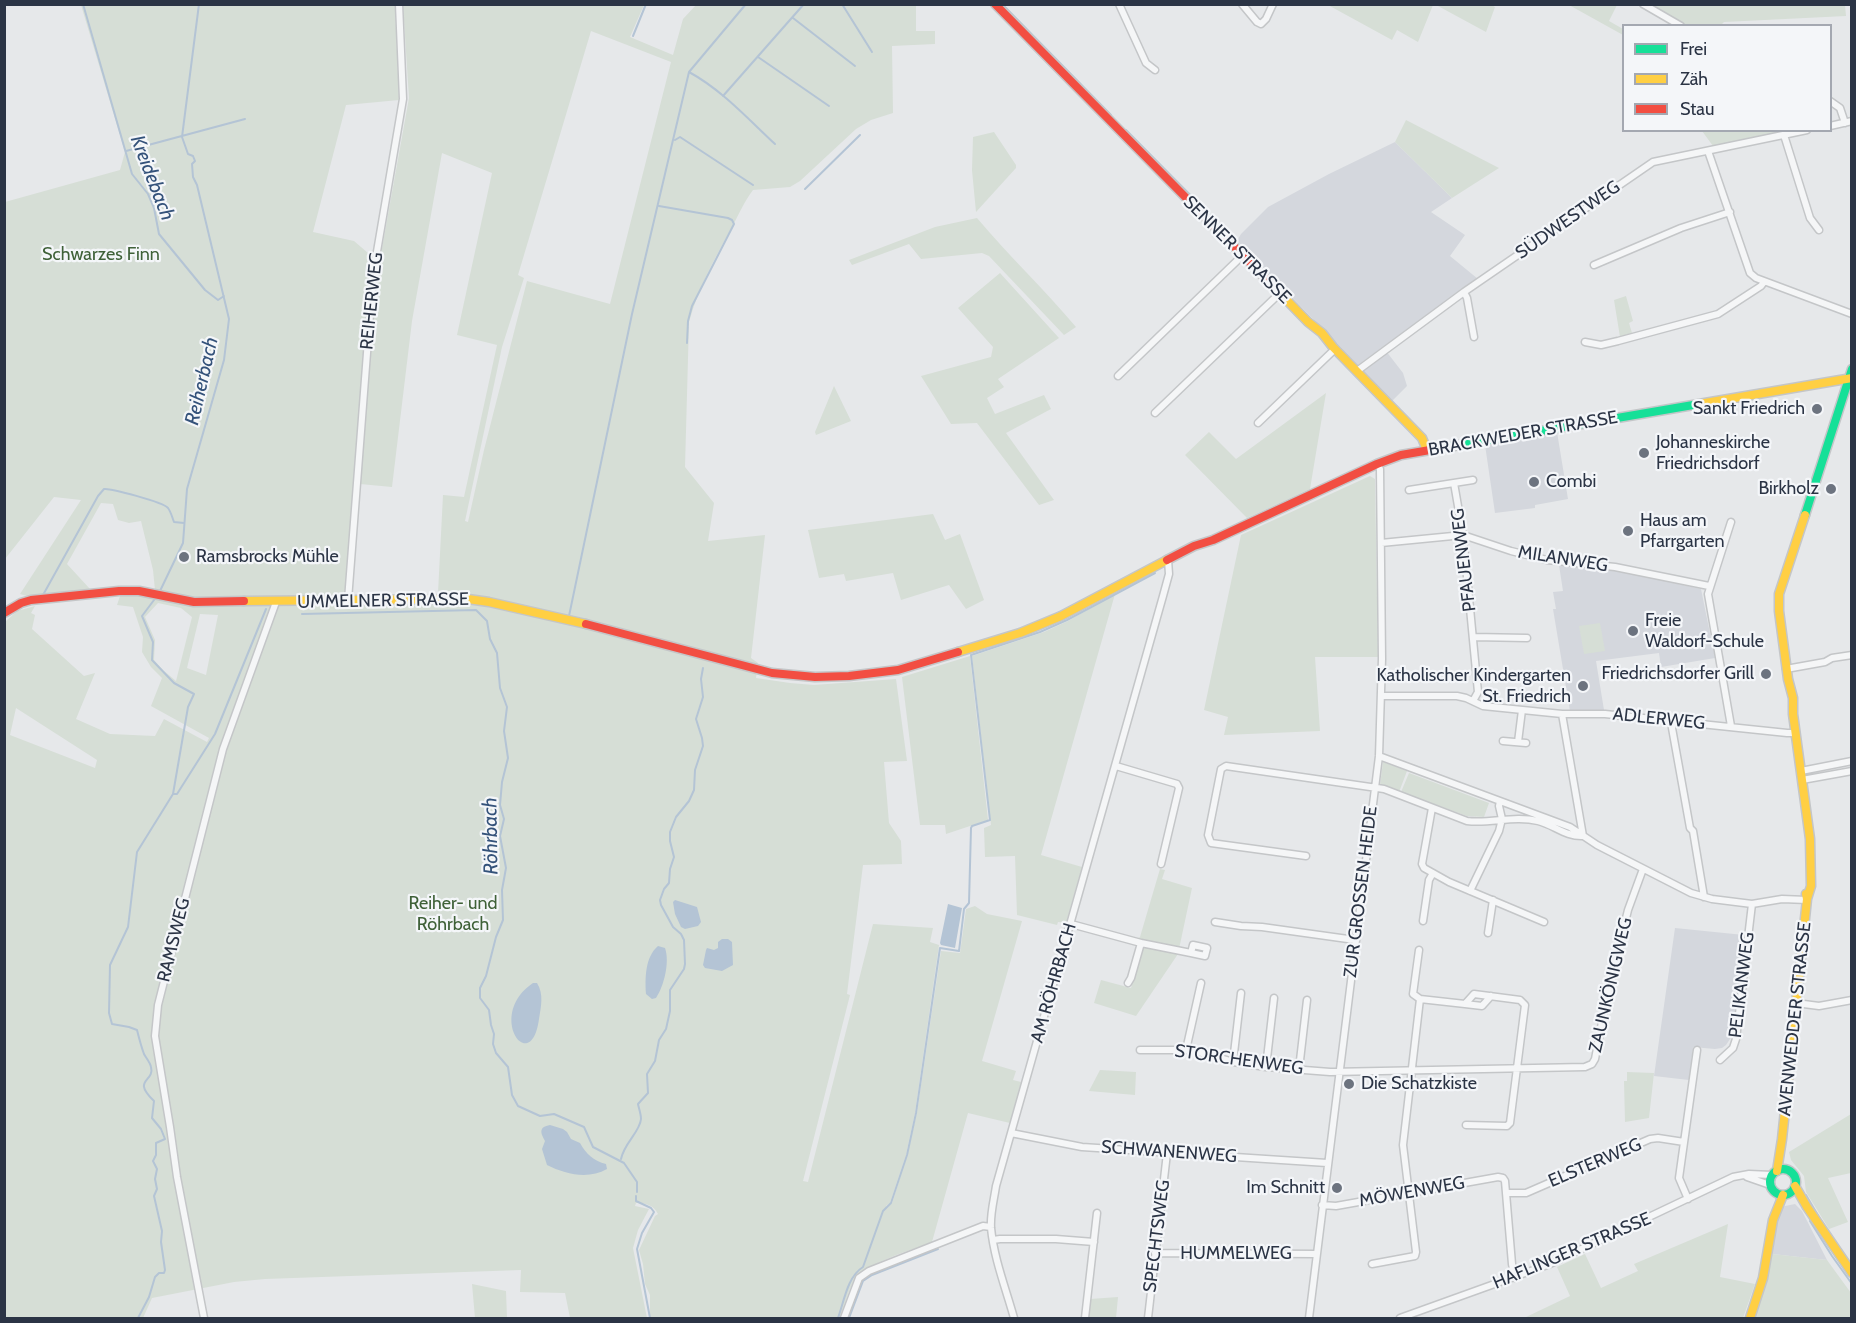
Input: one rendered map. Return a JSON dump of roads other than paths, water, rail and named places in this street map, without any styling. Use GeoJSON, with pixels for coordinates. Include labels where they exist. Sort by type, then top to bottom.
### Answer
{"type":"FeatureCollection","features":[{"type":"Feature","properties":{"kind":"main road","name":"SENNER STRASSE"},"geometry":{"type":"LineString","coordinates":[[995,4],[1308,322],[1322,333],[1422,438],[1427,450]]}},
{"type":"Feature","properties":{"kind":"main road","name":"AVENWEDDER STRASSE"},"geometry":{"type":"LineString","coordinates":[[1773,1220],[1772,1188],[1782,1139],[1811,848],[1795,732],[1793,698],[1786,669],[1779,594],[1851,369]]}},
{"type":"Feature","properties":{"kind":"main road","name":"BRACKWEDER STRASSE"},"geometry":{"type":"LineString","coordinates":[[758,670],[791,676],[849,675],[898,670],[1038,627],[1122,582],[1171,559],[1195,552],[1213,540],[1401,455],[1850,378]]}},
{"type":"Feature","properties":{"kind":"main road","name":"UMMELNER STRASSE"},"geometry":{"type":"LineString","coordinates":[[4,613],[31,600],[119,591],[150,593],[194,602],[468,599],[489,602],[758,670]]}},
{"type":"Feature","properties":{"kind":"main road","name":"AVENWEDDER STRASSE"},"geometry":{"type":"LineString","coordinates":[[1782,1139],[1784,1161],[1794,1176],[1789,1192]]}},
{"type":"Feature","properties":{"kind":"main road"},"geometry":{"type":"LineString","coordinates":[[1775,1173],[1788,1170]]}},
{"type":"Feature","properties":{"kind":"main road"},"geometry":{"type":"LineString","coordinates":[[1772,1188],[1789,1192],[1807,1207],[1851,1273]]}},
{"type":"Feature","properties":{"kind":"main road"},"geometry":{"type":"LineString","coordinates":[[1750,1318],[1762,1285],[1773,1220],[1779,1202],[1789,1192]]}},
{"type":"Feature","properties":{"kind":"street","name":"REIHERWEG"},"geometry":{"type":"LineString","coordinates":[[348,600],[373,274],[403,99],[399,4]]}},
{"type":"Feature","properties":{"kind":"street"},"geometry":{"type":"LineString","coordinates":[[1119,4],[1146,63],[1155,70]]}},
{"type":"Feature","properties":{"kind":"street"},"geometry":{"type":"LineString","coordinates":[[1242,4],[1257,22],[1263,23],[1273,4]]}},
{"type":"Feature","properties":{"kind":"street"},"geometry":{"type":"LineString","coordinates":[[1643,4],[1678,24]]}},
{"type":"Feature","properties":{"kind":"street"},"geometry":{"type":"LineString","coordinates":[[1832,102],[1840,108],[1848,122],[1832,126]]}},
{"type":"Feature","properties":{"kind":"street","name":"SÜDWESTWEG"},"geometry":{"type":"LineString","coordinates":[[1357,371],[1464,292],[1647,166],[1662,160],[1798,132]]}},
{"type":"Feature","properties":{"kind":"street"},"geometry":{"type":"LineString","coordinates":[[1784,135],[1810,218],[1819,230]]}},
{"type":"Feature","properties":{"kind":"street"},"geometry":{"type":"LineString","coordinates":[[1708,151],[1750,273],[1764,282],[1851,314]]}},
{"type":"Feature","properties":{"kind":"street"},"geometry":{"type":"LineString","coordinates":[[1594,265],[1681,228],[1730,212]]}},
{"type":"Feature","properties":{"kind":"street"},"geometry":{"type":"LineString","coordinates":[[1118,375],[1243,255]]}},
{"type":"Feature","properties":{"kind":"street"},"geometry":{"type":"LineString","coordinates":[[1585,342],[1601,345],[1718,314],[1764,282]]}},
{"type":"Feature","properties":{"kind":"street"},"geometry":{"type":"LineString","coordinates":[[1464,292],[1474,337]]}},
{"type":"Feature","properties":{"kind":"street"},"geometry":{"type":"LineString","coordinates":[[1155,413],[1280,293]]}},
{"type":"Feature","properties":{"kind":"street"},"geometry":{"type":"LineString","coordinates":[[1258,423],[1334,348]]}},
{"type":"Feature","properties":{"kind":"street","name":"ZUR GROSSEN HEIDE"},"geometry":{"type":"LineString","coordinates":[[1309,1318],[1379,756],[1382,696],[1381,543],[1380,469],[1377,464]]}},
{"type":"Feature","properties":{"kind":"street","name":"PFAUENWEG"},"geometry":{"type":"LineString","coordinates":[[1409,490],[1473,480]]}},
{"type":"Feature","properties":{"kind":"street","name":"PFAUENWEG"},"geometry":{"type":"LineString","coordinates":[[1454,483],[1463,535],[1478,692],[1473,701]]}},
{"type":"Feature","properties":{"kind":"street"},"geometry":{"type":"LineString","coordinates":[[1731,522],[1708,594],[1731,726]]}},
{"type":"Feature","properties":{"kind":"street","name":"MILANWEG"},"geometry":{"type":"LineString","coordinates":[[1381,543],[1463,535],[1547,560],[1615,567],[1709,586]]}},
{"type":"Feature","properties":{"kind":"street","name":"AM RÖHRBACH"},"geometry":{"type":"LineString","coordinates":[[1014,1318],[997,1259],[991,1227],[996,1186],[1116,766],[1169,574],[1171,559]]}},
{"type":"Feature","properties":{"kind":"street","name":"RAMSWEG"},"geometry":{"type":"LineString","coordinates":[[204,1318],[177,1177],[155,1036],[155,1021],[224,749],[276,602]]}},
{"type":"Feature","properties":{"kind":"street","name":"PFAUENWEG"},"geometry":{"type":"LineString","coordinates":[[1473,637],[1527,638]]}},
{"type":"Feature","properties":{"kind":"street"},"geometry":{"type":"LineString","coordinates":[[1786,669],[1851,655]]}},
{"type":"Feature","properties":{"kind":"street","name":"ADLERWEG"},"geometry":{"type":"LineString","coordinates":[[1382,696],[1456,696],[1483,706],[1562,714],[1605,714],[1795,732]]}},
{"type":"Feature","properties":{"kind":"street"},"geometry":{"type":"LineString","coordinates":[[1518,742],[1522,710]]}},
{"type":"Feature","properties":{"kind":"street"},"geometry":{"type":"LineString","coordinates":[[1562,714],[1583,836]]}},
{"type":"Feature","properties":{"kind":"street"},"geometry":{"type":"LineString","coordinates":[[1673,721],[1672,728],[1683,792],[1690,828],[1693,831],[1704,897]]}},
{"type":"Feature","properties":{"kind":"street"},"geometry":{"type":"LineString","coordinates":[[1503,741],[1527,743]]}},
{"type":"Feature","properties":{"kind":"street"},"geometry":{"type":"LineString","coordinates":[[1379,756],[1570,827],[1683,890],[1704,897],[1752,904],[1782,899],[1807,900]]}},
{"type":"Feature","properties":{"kind":"street"},"geometry":{"type":"LineString","coordinates":[[1801,776],[1851,761]]}},
{"type":"Feature","properties":{"kind":"street"},"geometry":{"type":"LineString","coordinates":[[1116,766],[1177,784],[1179,788],[1161,864]]}},
{"type":"Feature","properties":{"kind":"street"},"geometry":{"type":"LineString","coordinates":[[1306,856],[1211,843],[1208,835],[1221,769],[1226,766],[1384,789],[1467,822],[1502,819],[1531,820],[1550,825],[1572,836],[1583,836]]}},
{"type":"Feature","properties":{"kind":"street"},"geometry":{"type":"LineString","coordinates":[[1801,776],[1851,771]]}},
{"type":"Feature","properties":{"kind":"street"},"geometry":{"type":"LineString","coordinates":[[1470,891],[1499,831],[1502,819],[1500,801]]}},
{"type":"Feature","properties":{"kind":"street"},"geometry":{"type":"LineString","coordinates":[[1431,808],[1422,864],[1424,868],[1470,891],[1544,922]]}},
{"type":"Feature","properties":{"kind":"street","name":"ZAUNKÖNIGWEG"},"geometry":{"type":"LineString","coordinates":[[1339,1071],[1585,1067],[1593,1064],[1623,932],[1643,869]]}},
{"type":"Feature","properties":{"kind":"street"},"geometry":{"type":"LineString","coordinates":[[1423,921],[1432,873]]}},
{"type":"Feature","properties":{"kind":"street"},"geometry":{"type":"LineString","coordinates":[[1488,933],[1492,900]]}},
{"type":"Feature","properties":{"kind":"street","name":"PELIKANWEG"},"geometry":{"type":"LineString","coordinates":[[1720,1060],[1734,1048],[1736,1039],[1752,904]]}},
{"type":"Feature","properties":{"kind":"street"},"geometry":{"type":"LineString","coordinates":[[1215,922],[1355,940]]}},
{"type":"Feature","properties":{"kind":"street"},"geometry":{"type":"LineString","coordinates":[[1071,924],[1141,943],[1191,953]]}},
{"type":"Feature","properties":{"kind":"street"},"geometry":{"type":"LineString","coordinates":[[1128,983],[1141,943]]}},
{"type":"Feature","properties":{"kind":"street"},"geometry":{"type":"LineString","coordinates":[[1419,950],[1413,994],[1420,999],[1482,1006],[1491,996]]}},
{"type":"Feature","properties":{"kind":"street"},"geometry":{"type":"LineString","coordinates":[[1186,1050],[1200,983]]}},
{"type":"Feature","properties":{"kind":"street"},"geometry":{"type":"LineString","coordinates":[[1233,1062],[1240,993]]}},
{"type":"Feature","properties":{"kind":"street"},"geometry":{"type":"LineString","coordinates":[[1465,1004],[1474,994],[1520,1000],[1525,1005],[1510,1123],[1507,1126],[1466,1125]]}},
{"type":"Feature","properties":{"kind":"street"},"geometry":{"type":"LineString","coordinates":[[1266,1067],[1274,998]]}},
{"type":"Feature","properties":{"kind":"street"},"geometry":{"type":"LineString","coordinates":[[1372,1264],[1415,1256],[1403,1145],[1420,999]]}},
{"type":"Feature","properties":{"kind":"street"},"geometry":{"type":"LineString","coordinates":[[1299,1069],[1307,1000]]}},
{"type":"Feature","properties":{"kind":"street"},"geometry":{"type":"LineString","coordinates":[[1796,1003],[1819,1006],[1851,1000]]}},
{"type":"Feature","properties":{"kind":"street","name":"STORCHENWEG"},"geometry":{"type":"LineString","coordinates":[[1140,1050],[1186,1050],[1233,1062],[1266,1067],[1339,1071]]}},
{"type":"Feature","properties":{"kind":"street"},"geometry":{"type":"LineString","coordinates":[[1688,1199],[1679,1178],[1697,1050]]}},
{"type":"Feature","properties":{"kind":"street","name":"SCHWANENWEG"},"geometry":{"type":"LineString","coordinates":[[1011,1133],[1082,1147],[1328,1163]]}},
{"type":"Feature","properties":{"kind":"street","name":"ELSTERWEG"},"geometry":{"type":"LineString","coordinates":[[1506,1194],[1526,1193],[1650,1139],[1684,1142]]}},
{"type":"Feature","properties":{"kind":"street","name":"SPECHTSWEG"},"geometry":{"type":"LineString","coordinates":[[1148,1318],[1167,1153]]}},
{"type":"Feature","properties":{"kind":"street","name":"HAFLINGER STRASSE"},"geometry":{"type":"LineString","coordinates":[[1400,1318],[1550,1264],[1733,1177],[1775,1173]]}},
{"type":"Feature","properties":{"kind":"street"},"geometry":{"type":"LineString","coordinates":[[1740,1175],[1772,1188]]}},
{"type":"Feature","properties":{"kind":"street","name":"MÖWENWEG"},"geometry":{"type":"LineString","coordinates":[[1322,1205],[1336,1206],[1498,1177],[1505,1181],[1506,1194]]}},
{"type":"Feature","properties":{"kind":"street"},"geometry":{"type":"LineString","coordinates":[[1506,1194],[1515,1278]]}},
{"type":"Feature","properties":{"kind":"street"},"geometry":{"type":"LineString","coordinates":[[1085,1318],[1097,1213]]}},
{"type":"Feature","properties":{"kind":"street"},"geometry":{"type":"LineString","coordinates":[[844,1318],[859,1278],[869,1271],[983,1226],[991,1227]]}},
{"type":"Feature","properties":{"kind":"street"},"geometry":{"type":"LineString","coordinates":[[993,1240],[1056,1239],[1094,1242]]}},
{"type":"Feature","properties":{"kind":"street","name":"HUMMELWEG"},"geometry":{"type":"LineString","coordinates":[[1155,1253],[1316,1254]]}},
{"type":"Feature","properties":{"kind":"street"},"geometry":{"type":"LineString","coordinates":[[1421,1310],[1423,1318]]}},
{"type":"Feature","properties":{"kind":"water"},"geometry":{"type":"Polygon","coordinates":[[[675,900],[697,907],[701,922],[698,926],[685,929],[681,927],[675,914],[673,902],[675,900]]]}},
{"type":"Feature","properties":{"kind":"water"},"geometry":{"type":"Polygon","coordinates":[[[948,904],[962,908],[955,948],[940,943],[948,904]]]}},
{"type":"Feature","properties":{"kind":"water"},"geometry":{"type":"Polygon","coordinates":[[[722,939],[732,942],[733,965],[722,971],[705,968],[703,965],[707,948],[714,950],[718,948],[718,942],[722,939]]]}},
{"type":"Feature","properties":{"kind":"water"},"geometry":{"type":"Polygon","coordinates":[[[658,946],[665,948],[666,967],[659,993],[656,998],[652,999],[646,994],[646,975],[650,956],[658,946]]]}},
{"type":"Feature","properties":{"kind":"water"},"geometry":{"type":"Polygon","coordinates":[[[533,983],[537,983],[541,992],[539,1019],[534,1036],[528,1043],[521,1042],[515,1035],[512,1024],[513,1010],[519,996],[533,983]]]}},
{"type":"Feature","properties":{"kind":"water"},"geometry":{"type":"Polygon","coordinates":[[[550,1125],[567,1132],[571,1139],[580,1143],[591,1156],[606,1164],[607,1169],[592,1174],[577,1175],[547,1165],[542,1149],[545,1141],[541,1130],[550,1125]]]}},
{"type":"Feature","properties":{"kind":"waterway","name":"Kreidebach"},"geometry":{"type":"LineString","coordinates":[[83,4],[132,174],[148,194],[154,208],[159,234],[205,290],[218,300],[224,296]]}},
{"type":"Feature","properties":{"kind":"waterway","name":"Kreidebach"},"geometry":{"type":"LineString","coordinates":[[160,591],[183,543],[187,489],[224,360],[229,319],[197,185],[193,177],[192,164],[195,161],[193,156],[188,154],[182,137],[199,4]]}},
{"type":"Feature","properties":{"kind":"waterway"},"geometry":{"type":"LineString","coordinates":[[633,36],[646,4]]}},
{"type":"Feature","properties":{"kind":"waterway"},"geometry":{"type":"LineString","coordinates":[[569,616],[632,314],[689,72],[746,4]]}},
{"type":"Feature","properties":{"kind":"waterway"},"geometry":{"type":"LineString","coordinates":[[723,96],[804,4]]}},
{"type":"Feature","properties":{"kind":"waterway"},"geometry":{"type":"LineString","coordinates":[[842,4],[872,52]]}},
{"type":"Feature","properties":{"kind":"waterway"},"geometry":{"type":"LineString","coordinates":[[1002,4],[1111,115]]}},
{"type":"Feature","properties":{"kind":"waterway"},"geometry":{"type":"LineString","coordinates":[[793,18],[855,66]]}},
{"type":"Feature","properties":{"kind":"waterway"},"geometry":{"type":"LineString","coordinates":[[758,57],[829,106]]}},
{"type":"Feature","properties":{"kind":"waterway"},"geometry":{"type":"LineString","coordinates":[[689,72],[724,96],[775,144]]}},
{"type":"Feature","properties":{"kind":"waterway","name":"Reiherbach"},"geometry":{"type":"LineString","coordinates":[[126,151],[245,119]]}},
{"type":"Feature","properties":{"kind":"waterway"},"geometry":{"type":"LineString","coordinates":[[1126,130],[1213,218]]}},
{"type":"Feature","properties":{"kind":"waterway"},"geometry":{"type":"LineString","coordinates":[[805,189],[860,135]]}},
{"type":"Feature","properties":{"kind":"waterway"},"geometry":{"type":"LineString","coordinates":[[675,140],[680,137],[753,185]]}},
{"type":"Feature","properties":{"kind":"waterway"},"geometry":{"type":"LineString","coordinates":[[659,206],[728,218],[734,224],[692,306],[688,321],[687,343]]}},
{"type":"Feature","properties":{"kind":"waterway","name":"Reiherbach"},"geometry":{"type":"LineString","coordinates":[[43,595],[104,489],[157,502],[168,508],[174,522],[184,523]]}},
{"type":"Feature","properties":{"kind":"waterway"},"geometry":{"type":"LineString","coordinates":[[838,1318],[850,1283],[863,1267],[883,1211],[891,1203],[907,1155],[916,1113],[940,948],[959,951],[964,909],[969,903],[971,828],[990,820],[971,655],[1040,632],[1067,620],[1155,573]]}},
{"type":"Feature","properties":{"kind":"waterway"},"geometry":{"type":"LineString","coordinates":[[138,1318],[149,1297],[155,1277],[159,1273],[164,1273],[165,1270],[161,1242],[162,1231],[154,1196],[157,1189],[155,1179],[157,1169],[153,1161],[156,1155],[156,1143],[165,1139],[161,1129],[152,1118],[154,1101],[144,1089],[151,1067],[144,1054],[137,1030],[112,1024],[109,1013],[110,965],[128,927],[137,852],[173,794],[188,707],[194,694],[174,683],[152,660],[153,642],[142,616],[157,596]]}},
{"type":"Feature","properties":{"kind":"waterway"},"geometry":{"type":"LineString","coordinates":[[173,794],[177,794],[215,734],[266,609]]}},
{"type":"Feature","properties":{"kind":"waterway","name":"Röhrbach"},"geometry":{"type":"LineString","coordinates":[[302,614],[476,610],[487,621],[490,639],[497,653],[500,688],[507,707],[504,731],[508,758],[502,782],[500,805],[504,819],[500,836],[506,868],[502,890],[503,920],[486,976],[480,988],[480,998],[489,1010],[494,1034],[493,1044],[496,1053],[508,1067],[512,1095],[518,1106],[540,1116],[554,1114],[584,1127],[593,1147],[624,1163],[637,1182],[637,1192]]}},
{"type":"Feature","properties":{"kind":"waterway"},"geometry":{"type":"LineString","coordinates":[[621,1159],[640,1124],[638,1104],[648,1093],[647,1074],[655,1061],[659,1040],[666,1029],[670,1011],[670,990],[685,964],[684,940],[673,927],[660,900],[669,883],[674,857],[670,832],[676,817],[689,801],[694,790],[695,770],[703,746],[696,719],[703,697],[701,679],[703,668]]}},
{"type":"Feature","properties":{"kind":"waterway"},"geometry":{"type":"LineString","coordinates":[[1806,1195],[1823,1224]]}},
{"type":"Feature","properties":{"kind":"waterway","name":"Röhrbach"},"geometry":{"type":"LineString","coordinates":[[636,1196],[636,1201],[651,1208],[654,1212],[642,1233],[637,1249],[650,1318]]}},
{"type":"Feature","properties":{"kind":"waterway"},"geometry":{"type":"LineString","coordinates":[[1810,1221],[1852,1284]]}},
{"type":"Feature","properties":{"kind":"waterway"},"geometry":{"type":"LineString","coordinates":[[849,1318],[863,1281],[872,1275],[938,1249]]}},
{"type":"Feature","properties":{"kind":"place","name":"Sankt Friedrich"},"geometry":{"type":"Point","coordinates":[1817,409]}},
{"type":"Feature","properties":{"kind":"place","name":"Johanneskirche Friedrichsdorf"},"geometry":{"type":"Point","coordinates":[1644,453]}},
{"type":"Feature","properties":{"kind":"place","name":"Combi"},"geometry":{"type":"Point","coordinates":[1534,482]}},
{"type":"Feature","properties":{"kind":"place","name":"Birkholz"},"geometry":{"type":"Point","coordinates":[1831,489]}},
{"type":"Feature","properties":{"kind":"place","name":"Haus am Pfarrgarten"},"geometry":{"type":"Point","coordinates":[1628,531]}},
{"type":"Feature","properties":{"kind":"place","name":"Ramsbrocks Mühle"},"geometry":{"type":"Point","coordinates":[184,557]}},
{"type":"Feature","properties":{"kind":"place","name":"Freie Waldorf-Schule"},"geometry":{"type":"Point","coordinates":[1633,631]}},
{"type":"Feature","properties":{"kind":"place","name":"Friedrichsdorfer Grill"},"geometry":{"type":"Point","coordinates":[1766,674]}},
{"type":"Feature","properties":{"kind":"place","name":"Katholischer Kindergarten St. Friedrich"},"geometry":{"type":"Point","coordinates":[1583,686]}},
{"type":"Feature","properties":{"kind":"place","name":"Die Schatzkiste"},"geometry":{"type":"Point","coordinates":[1349,1084]}},
{"type":"Feature","properties":{"kind":"place","name":"Im Schnitt"},"geometry":{"type":"Point","coordinates":[1337,1188]}},
{"type":"Feature","properties":{"kind":"park label","name":"Schwarzes Finn"},"geometry":{"type":"Point","coordinates":[101,255]}},
{"type":"Feature","properties":{"kind":"park label","name":"Reiher- und Röhrbach"},"geometry":{"type":"Point","coordinates":[453,914]}}]}
